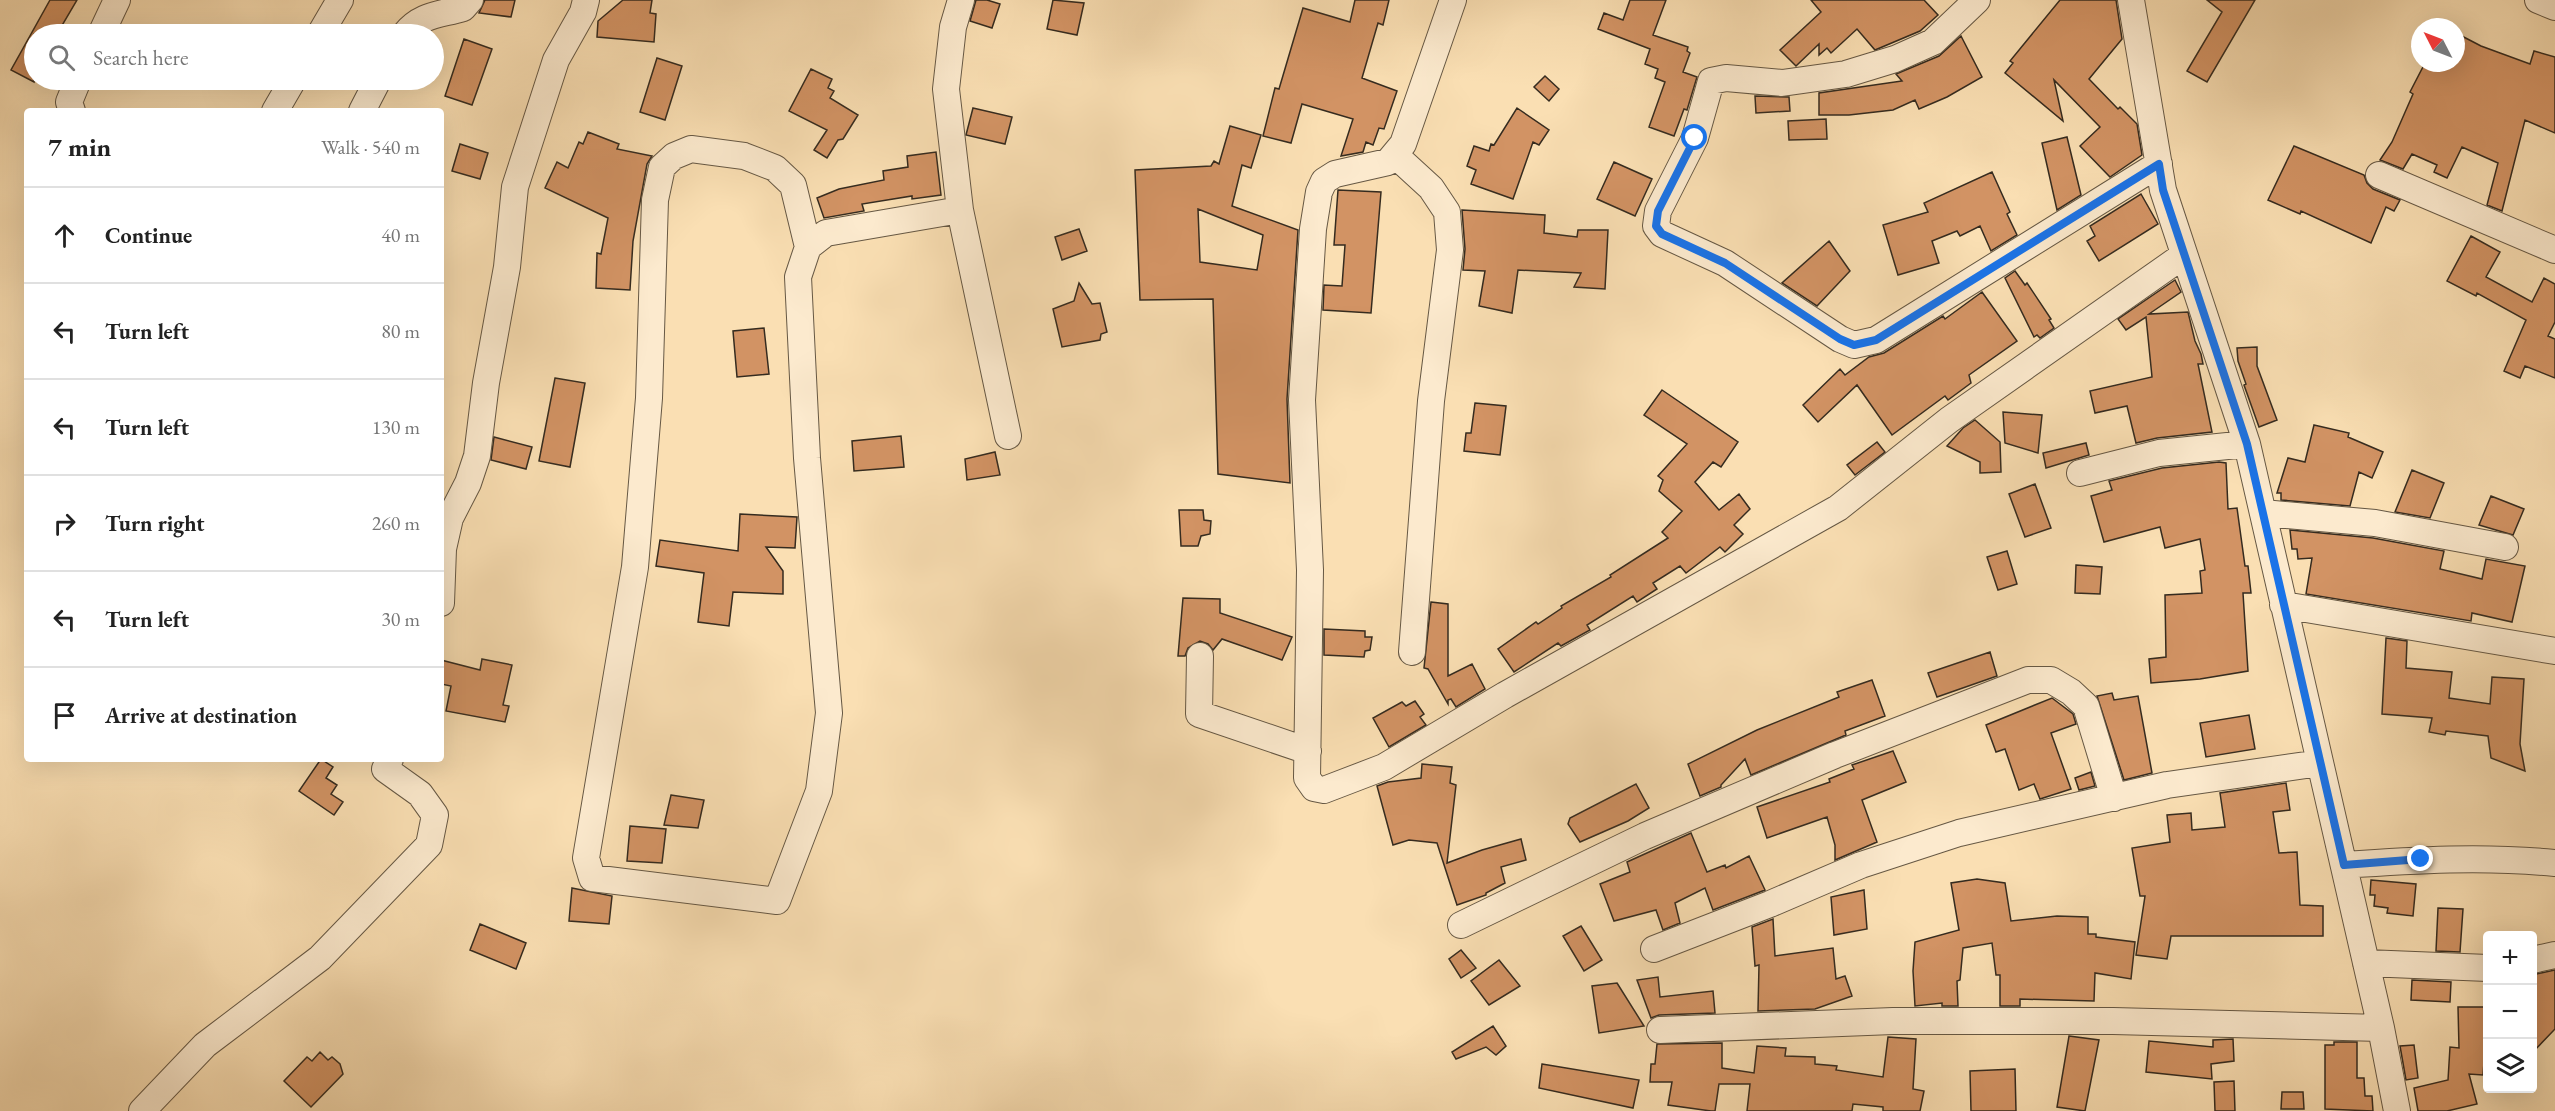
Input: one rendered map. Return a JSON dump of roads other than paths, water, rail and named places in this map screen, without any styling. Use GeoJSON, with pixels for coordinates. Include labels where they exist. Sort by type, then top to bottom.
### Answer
{"type":"FeatureCollection","features":[{"type":"Feature","properties":{"kind":"street"},"geometry":{"type":"LineString","coordinates":[[106,24],[117,0]]}},
{"type":"Feature","properties":{"kind":"street"},"geometry":{"type":"LineString","coordinates":[[326,24],[340,0]]}},
{"type":"Feature","properties":{"kind":"street"},"geometry":{"type":"LineString","coordinates":[[413,24],[428,16],[464,9],[470,0]]}},
{"type":"Feature","properties":{"kind":"street"},"geometry":{"type":"LineString","coordinates":[[444,545],[450,518],[468,483],[477,456],[486,383],[507,267],[515,187],[556,60],[583,12],[586,0]]}},
{"type":"Feature","properties":{"kind":"street"},"geometry":{"type":"LineString","coordinates":[[961,0],[953,27],[945,89],[960,210],[1008,435]]}},
{"type":"Feature","properties":{"kind":"street"},"geometry":{"type":"LineString","coordinates":[[1453,0],[1403,144],[1388,162],[1335,174],[1324,181],[1319,192],[1313,229],[1302,400],[1310,570],[1307,778],[1314,788],[1324,790],[1384,767],[1505,695],[1839,508],[1949,420],[2184,255]]}},
{"type":"Feature","properties":{"kind":"street"},"geometry":{"type":"LineString","coordinates":[[1977,0],[1933,42],[1894,59],[1846,74],[1782,83],[1726,78],[1711,81],[1695,138],[1658,211],[1656,226],[1662,234],[1725,263],[1840,339],[1854,345],[1876,340],[2159,164]]}},
{"type":"Feature","properties":{"kind":"street"},"geometry":{"type":"LineString","coordinates":[[2131,0],[2163,190],[2247,444],[2381,1028],[2397,1111]]}},
{"type":"Feature","properties":{"kind":"street"},"geometry":{"type":"LineString","coordinates":[[2538,0],[2555,7]]}},
{"type":"Feature","properties":{"kind":"street"},"geometry":{"type":"LineString","coordinates":[[71,108],[69,102],[74,90]]}},
{"type":"Feature","properties":{"kind":"street"},"geometry":{"type":"LineString","coordinates":[[277,108],[287,90]]}},
{"type":"Feature","properties":{"kind":"street"},"geometry":{"type":"LineString","coordinates":[[364,108],[373,90]]}},
{"type":"Feature","properties":{"kind":"street"},"geometry":{"type":"LineString","coordinates":[[808,247],[793,185],[775,168],[744,156],[691,149],[674,156],[662,168],[655,200],[649,398],[636,567],[586,858],[592,878],[777,901],[819,791],[829,713],[807,458],[798,277],[808,247],[826,233],[960,210]]}},
{"type":"Feature","properties":{"kind":"street"},"geometry":{"type":"LineString","coordinates":[[1395,155],[1431,188],[1447,212],[1450,250],[1431,401],[1412,652]]}},
{"type":"Feature","properties":{"kind":"street"},"geometry":{"type":"LineString","coordinates":[[2379,176],[2555,250]]}},
{"type":"Feature","properties":{"kind":"street"},"geometry":{"type":"LineString","coordinates":[[2080,472],[2159,453],[2247,444]]}},
{"type":"Feature","properties":{"kind":"street"},"geometry":{"type":"LineString","coordinates":[[2263,513],[2375,523],[2505,547]]}},
{"type":"Feature","properties":{"kind":"street"},"geometry":{"type":"LineString","coordinates":[[2283,605],[2555,651]]}},
{"type":"Feature","properties":{"kind":"street"},"geometry":{"type":"LineString","coordinates":[[1200,656],[1199,714],[1308,751]]}},
{"type":"Feature","properties":{"kind":"street"},"geometry":{"type":"LineString","coordinates":[[1461,925],[1645,836],[1835,755],[2028,680],[2051,680],[2071,692],[2086,706],[2114,798]]}},
{"type":"Feature","properties":{"kind":"street"},"geometry":{"type":"LineString","coordinates":[[142,1111],[205,1045],[320,958],[429,845],[435,815],[420,794],[385,769],[388,762]]}},
{"type":"Feature","properties":{"kind":"street"},"geometry":{"type":"LineString","coordinates":[[1654,949],[1770,904],[1861,865],[1959,833],[2167,785],[2320,764]]}},
{"type":"Feature","properties":{"kind":"street"},"geometry":{"type":"LineString","coordinates":[[2344,865],[2432,859],[2508,859],[2555,863]]}},
{"type":"Feature","properties":{"kind":"street"},"geometry":{"type":"LineString","coordinates":[[2537,959],[2555,956]]}},
{"type":"Feature","properties":{"kind":"street"},"geometry":{"type":"LineString","coordinates":[[2366,963],[2483,968]]}},
{"type":"Feature","properties":{"kind":"street"},"geometry":{"type":"LineString","coordinates":[[1660,1030],[1893,1021],[2113,1021],[2381,1028]]}}]}
